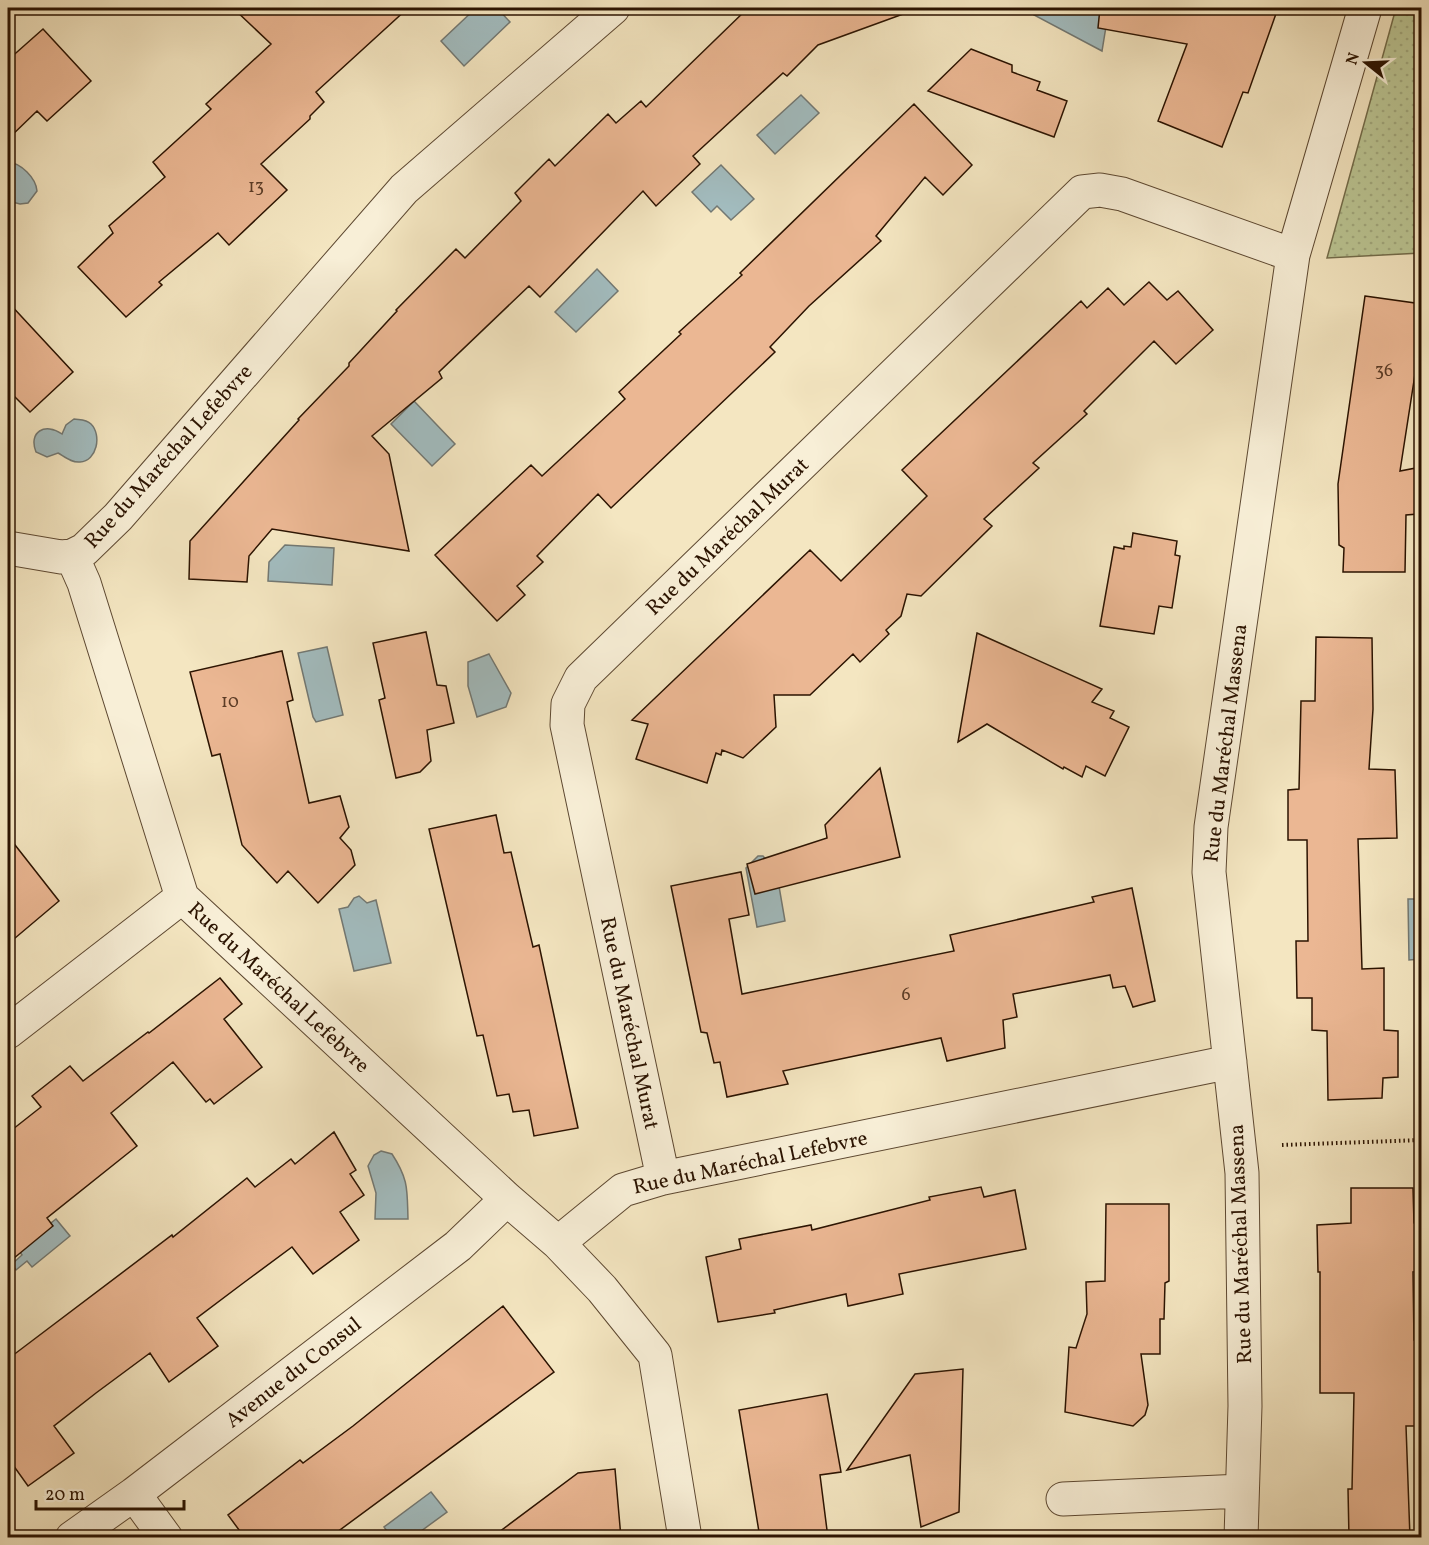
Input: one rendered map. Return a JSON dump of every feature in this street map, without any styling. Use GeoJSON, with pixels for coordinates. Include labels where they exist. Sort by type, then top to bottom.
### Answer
{"type":"FeatureCollection","features":[{"type":"Feature","properties":{"kind":"street","name":"Rue du Maréchal Lefebvre"},"geometry":{"type":"LineString","coordinates":[[613,8],[404,189],[112,524],[84,550],[72,556],[84,583],[182,897],[507,1199],[558,1243],[622,1190],[663,1178],[1230,1062]]}},
{"type":"Feature","properties":{"kind":"street","name":"Rue du Maréchal Massena"},"geometry":{"type":"LineString","coordinates":[[1241,1538],[1245,1406],[1242,1173],[1209,872],[1211,827],[1293,255],[1365,8]]}},
{"type":"Feature","properties":{"kind":"street","name":"Rue du Maréchal Murat"},"geometry":{"type":"LineString","coordinates":[[663,1178],[567,725],[568,704],[581,678],[1082,192],[1100,190],[1122,195],[1293,255]]}},
{"type":"Feature","properties":{"kind":"street"},"geometry":{"type":"LineString","coordinates":[[8,548],[61,557],[72,556]]}},
{"type":"Feature","properties":{"kind":"street"},"geometry":{"type":"LineString","coordinates":[[8,1032],[182,897]]}},
{"type":"Feature","properties":{"kind":"street","name":"Avenue du Consul"},"geometry":{"type":"LineString","coordinates":[[72,1538],[134,1494],[458,1246],[507,1199]]}},
{"type":"Feature","properties":{"kind":"street"},"geometry":{"type":"LineString","coordinates":[[558,1243],[602,1288],[655,1355],[685,1538]]}},
{"type":"Feature","properties":{"kind":"street"},"geometry":{"type":"LineString","coordinates":[[1063,1499],[1242,1491]]}},
{"type":"Feature","properties":{"kind":"street"},"geometry":{"type":"LineString","coordinates":[[134,1494],[166,1538]]}},
{"type":"Feature","properties":{"kind":"path"},"geometry":{"type":"LineString","coordinates":[[1239,1146],[1422,1140]]}},
{"type":"Feature","properties":{"kind":"green space"},"geometry":{"type":"Polygon","coordinates":[[[1396,8],[1421,8],[1421,253],[1327,258],[1396,8]]]}},
{"type":"Feature","properties":{"kind":"water"},"geometry":{"type":"Polygon","coordinates":[[[476,8],[497,8],[510,22],[464,66],[441,41],[476,8]]]}},
{"type":"Feature","properties":{"kind":"water"},"geometry":{"type":"Polygon","coordinates":[[[1038,8],[1109,8],[1102,51],[1034,15],[1038,8]]]}},
{"type":"Feature","properties":{"kind":"water"},"geometry":{"type":"Polygon","coordinates":[[[801,95],[819,113],[775,154],[757,135],[801,95]]]}},
{"type":"Feature","properties":{"kind":"water"},"geometry":{"type":"Polygon","coordinates":[[[8,162],[23,168],[34,181],[37,191],[28,203],[8,201],[8,162]]]}},
{"type":"Feature","properties":{"kind":"water"},"geometry":{"type":"Polygon","coordinates":[[[721,165],[754,199],[731,220],[717,206],[711,212],[692,192],[721,165]]]}},
{"type":"Feature","properties":{"kind":"water"},"geometry":{"type":"Polygon","coordinates":[[[597,269],[618,291],[576,332],[555,312],[597,269]]]}},
{"type":"Feature","properties":{"kind":"water"},"geometry":{"type":"Polygon","coordinates":[[[414,401],[455,444],[432,466],[391,424],[414,401]]]}},
{"type":"Feature","properties":{"kind":"water"},"geometry":{"type":"Polygon","coordinates":[[[74,419],[87,421],[96,434],[96,447],[86,461],[77,462],[58,453],[47,457],[36,452],[34,439],[36,434],[44,429],[50,429],[62,434],[66,425],[74,419]]]}},
{"type":"Feature","properties":{"kind":"water"},"geometry":{"type":"Polygon","coordinates":[[[285,545],[334,548],[332,585],[268,581],[269,562],[285,545]]]}},
{"type":"Feature","properties":{"kind":"water"},"geometry":{"type":"Polygon","coordinates":[[[327,647],[343,715],[316,722],[298,653],[327,647]]]}},
{"type":"Feature","properties":{"kind":"water"},"geometry":{"type":"Polygon","coordinates":[[[489,654],[511,693],[506,707],[477,717],[468,686],[468,662],[489,654]]]}},
{"type":"Feature","properties":{"kind":"water"},"geometry":{"type":"Polygon","coordinates":[[[758,856],[763,856],[769,863],[775,863],[785,921],[757,927],[746,868],[758,856]]]}},
{"type":"Feature","properties":{"kind":"water"},"geometry":{"type":"Polygon","coordinates":[[[359,896],[367,903],[376,900],[391,963],[354,971],[339,909],[348,907],[354,898],[359,896]]]}},
{"type":"Feature","properties":{"kind":"water"},"geometry":{"type":"Polygon","coordinates":[[[1408,899],[1421,899],[1421,959],[1409,960],[1408,899]]]}},
{"type":"Feature","properties":{"kind":"water"},"geometry":{"type":"Polygon","coordinates":[[[381,1151],[392,1154],[402,1171],[407,1193],[408,1219],[375,1219],[376,1193],[368,1166],[374,1155],[381,1151]]]}},
{"type":"Feature","properties":{"kind":"water"},"geometry":{"type":"Polygon","coordinates":[[[56,1219],[70,1236],[32,1267],[27,1261],[16,1270],[12,1264],[22,1255],[18,1249],[56,1219]]]}},
{"type":"Feature","properties":{"kind":"water"},"geometry":{"type":"Polygon","coordinates":[[[431,1492],[447,1512],[413,1537],[391,1537],[384,1527],[431,1492]]]}},
{"type":"Feature","properties":{"kind":"building"},"geometry":{"type":"Polygon","coordinates":[[[233,8],[408,8],[316,92],[324,102],[310,116],[310,119],[261,164],[287,190],[229,245],[218,233],[159,282],[162,285],[126,317],[78,267],[113,233],[109,226],[165,177],[153,162],[211,109],[206,104],[271,44],[233,8]]]}},
{"type":"Feature","properties":{"kind":"building"},"geometry":{"type":"Polygon","coordinates":[[[748,8],[905,8],[906,13],[818,45],[787,76],[783,73],[693,156],[700,164],[656,206],[643,191],[540,297],[529,286],[439,372],[442,378],[372,436],[389,454],[409,551],[272,529],[249,556],[247,582],[189,579],[190,541],[298,419],[349,366],[349,363],[396,310],[456,249],[465,258],[521,201],[515,193],[549,159],[555,166],[608,114],[616,123],[641,101],[646,107],[748,8]]]}},
{"type":"Feature","properties":{"kind":"building"},"geometry":{"type":"Polygon","coordinates":[[[1100,8],[1278,8],[1248,93],[1243,92],[1222,147],[1158,121],[1187,44],[1098,28],[1100,8]]]}},
{"type":"Feature","properties":{"kind":"building"},"geometry":{"type":"Polygon","coordinates":[[[43,29],[91,81],[47,121],[37,111],[8,139],[8,60],[43,29]]]}},
{"type":"Feature","properties":{"kind":"building"},"geometry":{"type":"Polygon","coordinates":[[[971,49],[1012,65],[1012,72],[1040,82],[1037,90],[1067,101],[1054,137],[928,91],[971,49]]]}},
{"type":"Feature","properties":{"kind":"building"},"geometry":{"type":"Polygon","coordinates":[[[914,104],[972,165],[943,195],[925,177],[876,236],[881,241],[809,306],[770,347],[775,352],[611,508],[598,494],[537,556],[543,562],[517,586],[525,595],[497,621],[435,555],[531,465],[542,476],[625,399],[619,392],[681,334],[679,332],[742,275],[740,273],[914,104]]]}},
{"type":"Feature","properties":{"kind":"building"},"geometry":{"type":"Polygon","coordinates":[[[1149,282],[1167,300],[1178,291],[1213,330],[1176,364],[1154,341],[1084,411],[1087,414],[1033,463],[1039,468],[984,519],[992,526],[921,596],[907,594],[901,616],[886,630],[889,634],[860,662],[853,654],[810,695],[774,695],[776,727],[743,758],[722,750],[721,755],[716,753],[707,783],[636,759],[648,724],[632,720],[810,550],[841,581],[927,496],[902,470],[1081,301],[1087,308],[1108,288],[1124,305],[1149,282]]]}},
{"type":"Feature","properties":{"kind":"building"},"geometry":{"type":"Polygon","coordinates":[[[1365,296],[1422,304],[1422,329],[1400,471],[1416,468],[1418,514],[1406,515],[1405,572],[1343,572],[1344,548],[1339,545],[1338,484],[1365,296]]]}},
{"type":"Feature","properties":{"kind":"building"},"geometry":{"type":"Polygon","coordinates":[[[8,302],[73,372],[30,412],[8,390],[8,302]]]}},
{"type":"Feature","properties":{"kind":"building"},"geometry":{"type":"Polygon","coordinates":[[[1133,533],[1177,541],[1175,555],[1180,556],[1172,608],[1159,606],[1154,634],[1100,626],[1114,547],[1124,549],[1124,546],[1131,547],[1133,533]]]}},
{"type":"Feature","properties":{"kind":"building"},"geometry":{"type":"Polygon","coordinates":[[[426,632],[437,685],[446,686],[454,723],[427,730],[431,761],[420,772],[396,778],[379,700],[385,698],[373,643],[426,632]]]}},
{"type":"Feature","properties":{"kind":"building"},"geometry":{"type":"Polygon","coordinates":[[[977,633],[1102,689],[1092,702],[1114,711],[1110,718],[1129,727],[1105,776],[1086,766],[1082,777],[1064,767],[1063,769],[987,724],[958,742],[977,633]]]}},
{"type":"Feature","properties":{"kind":"building"},"geometry":{"type":"Polygon","coordinates":[[[1316,637],[1372,638],[1373,709],[1369,769],[1395,770],[1397,838],[1358,839],[1362,969],[1384,968],[1384,1030],[1398,1031],[1398,1077],[1383,1078],[1382,1098],[1328,1100],[1327,1031],[1312,1030],[1312,998],[1297,998],[1296,941],[1308,941],[1307,840],[1288,840],[1288,790],[1299,789],[1301,701],[1315,701],[1316,637]]]}},
{"type":"Feature","properties":{"kind":"building"},"geometry":{"type":"Polygon","coordinates":[[[282,651],[293,700],[287,702],[309,803],[340,796],[349,827],[340,838],[351,850],[355,865],[318,903],[288,871],[277,883],[242,845],[220,754],[212,756],[190,672],[282,651]]]}},
{"type":"Feature","properties":{"kind":"building"},"geometry":{"type":"Polygon","coordinates":[[[880,768],[900,857],[755,894],[747,864],[827,838],[825,825],[880,768]]]}},
{"type":"Feature","properties":{"kind":"building"},"geometry":{"type":"Polygon","coordinates":[[[496,815],[504,853],[511,852],[533,947],[539,945],[578,1128],[534,1136],[529,1110],[513,1112],[509,1094],[497,1096],[483,1035],[477,1036],[429,829],[496,815]]]}},
{"type":"Feature","properties":{"kind":"building"},"geometry":{"type":"Polygon","coordinates":[[[8,836],[59,901],[8,944],[8,836]]]}},
{"type":"Feature","properties":{"kind":"building"},"geometry":{"type":"Polygon","coordinates":[[[741,872],[749,915],[729,919],[742,994],[954,951],[950,935],[1094,902],[1092,897],[1132,888],[1155,1001],[1133,1007],[1125,986],[1113,988],[1110,975],[1013,994],[1017,1017],[1003,1020],[1005,1048],[947,1061],[941,1038],[783,1071],[788,1084],[727,1097],[720,1062],[714,1063],[707,1033],[701,1032],[671,886],[741,872]]]}},
{"type":"Feature","properties":{"kind":"building"},"geometry":{"type":"Polygon","coordinates":[[[220,978],[242,1004],[224,1019],[262,1067],[214,1104],[210,1099],[206,1102],[173,1062],[111,1113],[137,1146],[47,1218],[53,1226],[8,1263],[8,1133],[41,1107],[32,1096],[70,1066],[83,1081],[220,978]]]}},
{"type":"Feature","properties":{"kind":"building"},"geometry":{"type":"Polygon","coordinates":[[[334,1132],[356,1170],[350,1174],[364,1195],[340,1212],[359,1240],[313,1274],[292,1247],[242,1284],[197,1318],[218,1346],[169,1382],[150,1353],[54,1426],[74,1453],[28,1486],[8,1458],[8,1359],[172,1235],[173,1237],[247,1178],[255,1187],[291,1159],[295,1164],[334,1132]]]}},
{"type":"Feature","properties":{"kind":"building"},"geometry":{"type":"Polygon","coordinates":[[[981,1187],[984,1197],[1015,1190],[1026,1249],[899,1274],[903,1294],[848,1306],[846,1294],[774,1310],[775,1313],[718,1322],[706,1257],[741,1249],[739,1239],[811,1225],[812,1230],[930,1200],[929,1197],[981,1187]]]}},
{"type":"Feature","properties":{"kind":"building"},"geometry":{"type":"Polygon","coordinates":[[[1351,1188],[1413,1188],[1414,1223],[1419,1224],[1420,1271],[1413,1272],[1414,1340],[1422,1340],[1422,1390],[1415,1392],[1415,1426],[1406,1426],[1410,1538],[1349,1538],[1348,1489],[1352,1489],[1354,1393],[1320,1393],[1320,1272],[1318,1272],[1317,1225],[1351,1223],[1351,1188]]]}},
{"type":"Feature","properties":{"kind":"building"},"geometry":{"type":"Polygon","coordinates":[[[1106,1204],[1169,1204],[1169,1281],[1165,1283],[1164,1319],[1160,1319],[1160,1354],[1141,1354],[1148,1405],[1145,1415],[1133,1426],[1065,1412],[1069,1347],[1076,1348],[1087,1314],[1086,1282],[1105,1281],[1106,1204]]]}},
{"type":"Feature","properties":{"kind":"building"},"geometry":{"type":"Polygon","coordinates":[[[503,1306],[554,1372],[329,1538],[245,1538],[228,1515],[300,1460],[303,1463],[353,1426],[503,1306]]]}},
{"type":"Feature","properties":{"kind":"building"},"geometry":{"type":"Polygon","coordinates":[[[963,1369],[959,1512],[921,1527],[910,1455],[847,1470],[915,1374],[963,1369]]]}},
{"type":"Feature","properties":{"kind":"building"},"geometry":{"type":"Polygon","coordinates":[[[827,1394],[841,1472],[820,1475],[828,1538],[760,1538],[739,1410],[827,1394]]]}},
{"type":"Feature","properties":{"kind":"building"},"geometry":{"type":"Polygon","coordinates":[[[615,1469],[621,1538],[491,1538],[578,1473],[615,1469]]]}}]}
